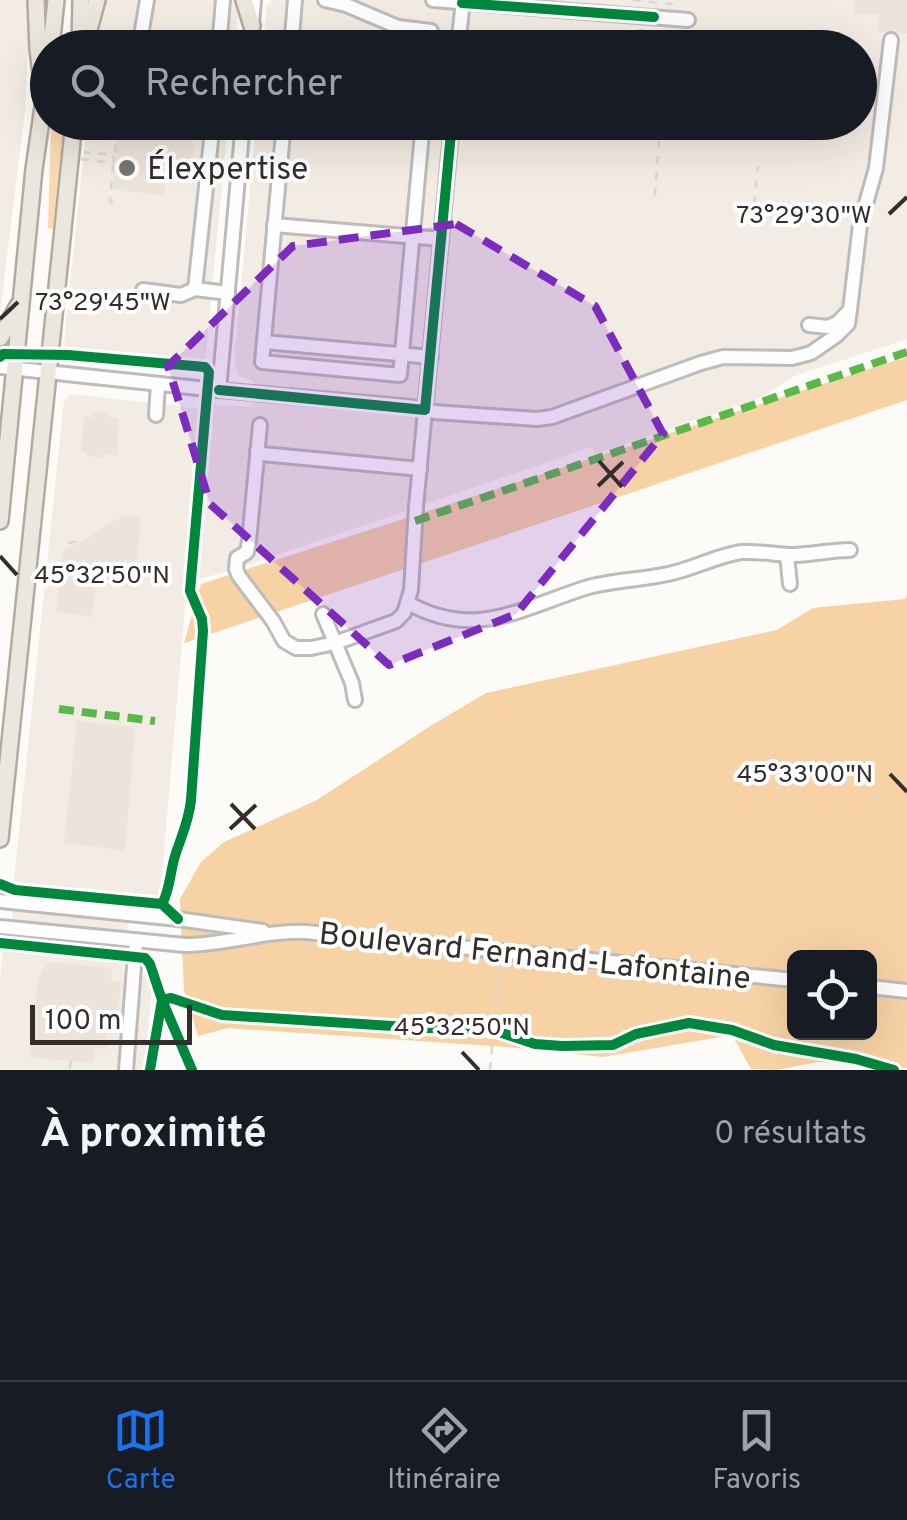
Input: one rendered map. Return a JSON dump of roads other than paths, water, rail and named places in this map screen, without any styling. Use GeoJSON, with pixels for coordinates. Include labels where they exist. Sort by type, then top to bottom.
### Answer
{"type":"FeatureCollection","features":[{"type":"Feature","properties":{"kind":"main road"},"geometry":{"type":"LineString","coordinates":[[36,0],[37,30]]}},
{"type":"Feature","properties":{"kind":"main road"},"geometry":{"type":"LineString","coordinates":[[53,30],[56,0]]}},
{"type":"Feature","properties":{"kind":"main road"},"geometry":{"type":"LineString","coordinates":[[80,0],[81,30]]}},
{"type":"Feature","properties":{"kind":"main road"},"geometry":{"type":"LineString","coordinates":[[88,30],[98,0]]}},
{"type":"Feature","properties":{"kind":"main road"},"geometry":{"type":"LineString","coordinates":[[244,0],[252,26]]}},
{"type":"Feature","properties":{"kind":"main road"},"geometry":{"type":"LineString","coordinates":[[0,521],[8,368],[22,298],[16,270],[37,140]]}},
{"type":"Feature","properties":{"kind":"main road"},"geometry":{"type":"LineString","coordinates":[[0,838],[72,140]]}},
{"type":"Feature","properties":{"kind":"main road"},"geometry":{"type":"LineString","coordinates":[[0,338],[22,298]]}},
{"type":"Feature","properties":{"kind":"street"},"geometry":{"type":"LineString","coordinates":[[143,30],[147,0]]}},
{"type":"Feature","properties":{"kind":"street"},"geometry":{"type":"LineString","coordinates":[[220,30],[223,0]]}},
{"type":"Feature","properties":{"kind":"street"},"geometry":{"type":"LineString","coordinates":[[252,30],[254,0]]}},
{"type":"Feature","properties":{"kind":"street"},"geometry":{"type":"LineString","coordinates":[[292,30],[295,0]]}},
{"type":"Feature","properties":{"kind":"street"},"geometry":{"type":"LineString","coordinates":[[325,0],[346,4],[398,27],[423,30]]}},
{"type":"Feature","properties":{"kind":"street"},"geometry":{"type":"LineString","coordinates":[[432,0],[688,20]]}},
{"type":"Feature","properties":{"kind":"street"},"geometry":{"type":"LineString","coordinates":[[460,30],[462,1]]}},
{"type":"Feature","properties":{"kind":"street"},"geometry":{"type":"LineString","coordinates":[[8,368],[537,419],[724,357],[792,358],[810,353],[848,324],[860,226],[876,168],[891,40]]}},
{"type":"Feature","properties":{"kind":"street"},"geometry":{"type":"LineString","coordinates":[[195,289],[210,140]]}},
{"type":"Feature","properties":{"kind":"street"},"geometry":{"type":"LineString","coordinates":[[220,390],[241,140]]}},
{"type":"Feature","properties":{"kind":"street"},"geometry":{"type":"LineString","coordinates":[[282,140],[262,362],[400,375],[420,140]]}},
{"type":"Feature","properties":{"kind":"street"},"geometry":{"type":"LineString","coordinates":[[260,425],[247,552],[237,558],[236,569],[284,641],[302,649],[335,644],[396,621],[408,603],[450,140]]}},
{"type":"Feature","properties":{"kind":"street"},"geometry":{"type":"LineString","coordinates":[[274,225],[441,239]]}},
{"type":"Feature","properties":{"kind":"street"},"geometry":{"type":"LineString","coordinates":[[143,290],[228,293]]}},
{"type":"Feature","properties":{"kind":"street"},"geometry":{"type":"LineString","coordinates":[[808,324],[828,327],[850,310]]}},
{"type":"Feature","properties":{"kind":"street"},"geometry":{"type":"LineString","coordinates":[[264,342],[430,357]]}},
{"type":"Feature","properties":{"kind":"street"},"geometry":{"type":"LineString","coordinates":[[156,415],[158,384]]}},
{"type":"Feature","properties":{"kind":"street"},"geometry":{"type":"LineString","coordinates":[[258,451],[420,468]]}},
{"type":"Feature","properties":{"kind":"street"},"geometry":{"type":"LineString","coordinates":[[408,603],[439,617],[462,622],[484,620],[596,585],[669,574],[739,553],[786,555],[850,550]]}},
{"type":"Feature","properties":{"kind":"street"},"geometry":{"type":"LineString","coordinates":[[786,555],[790,584]]}},
{"type":"Feature","properties":{"kind":"street"},"geometry":{"type":"LineString","coordinates":[[323,614],[352,683],[355,700]]}},
{"type":"Feature","properties":{"kind":"street","name":"Boulevard Fernand-Lafontaine"},"geometry":{"type":"LineString","coordinates":[[0,901],[276,933]]}},
{"type":"Feature","properties":{"kind":"street","name":"Boulevard Fernand-Lafontaine"},"geometry":{"type":"LineString","coordinates":[[0,927],[144,958],[157,943],[212,944],[276,933],[313,932],[787,979]]}},
{"type":"Feature","properties":{"kind":"street"},"geometry":{"type":"LineString","coordinates":[[126,1070],[144,958]]}},
{"type":"Feature","properties":{"kind":"street"},"geometry":{"type":"LineString","coordinates":[[877,989],[907,991]]}},
{"type":"Feature","properties":{"kind":"place","name":"Élexpertise"},"geometry":{"type":"Point","coordinates":[127,168]}}]}
